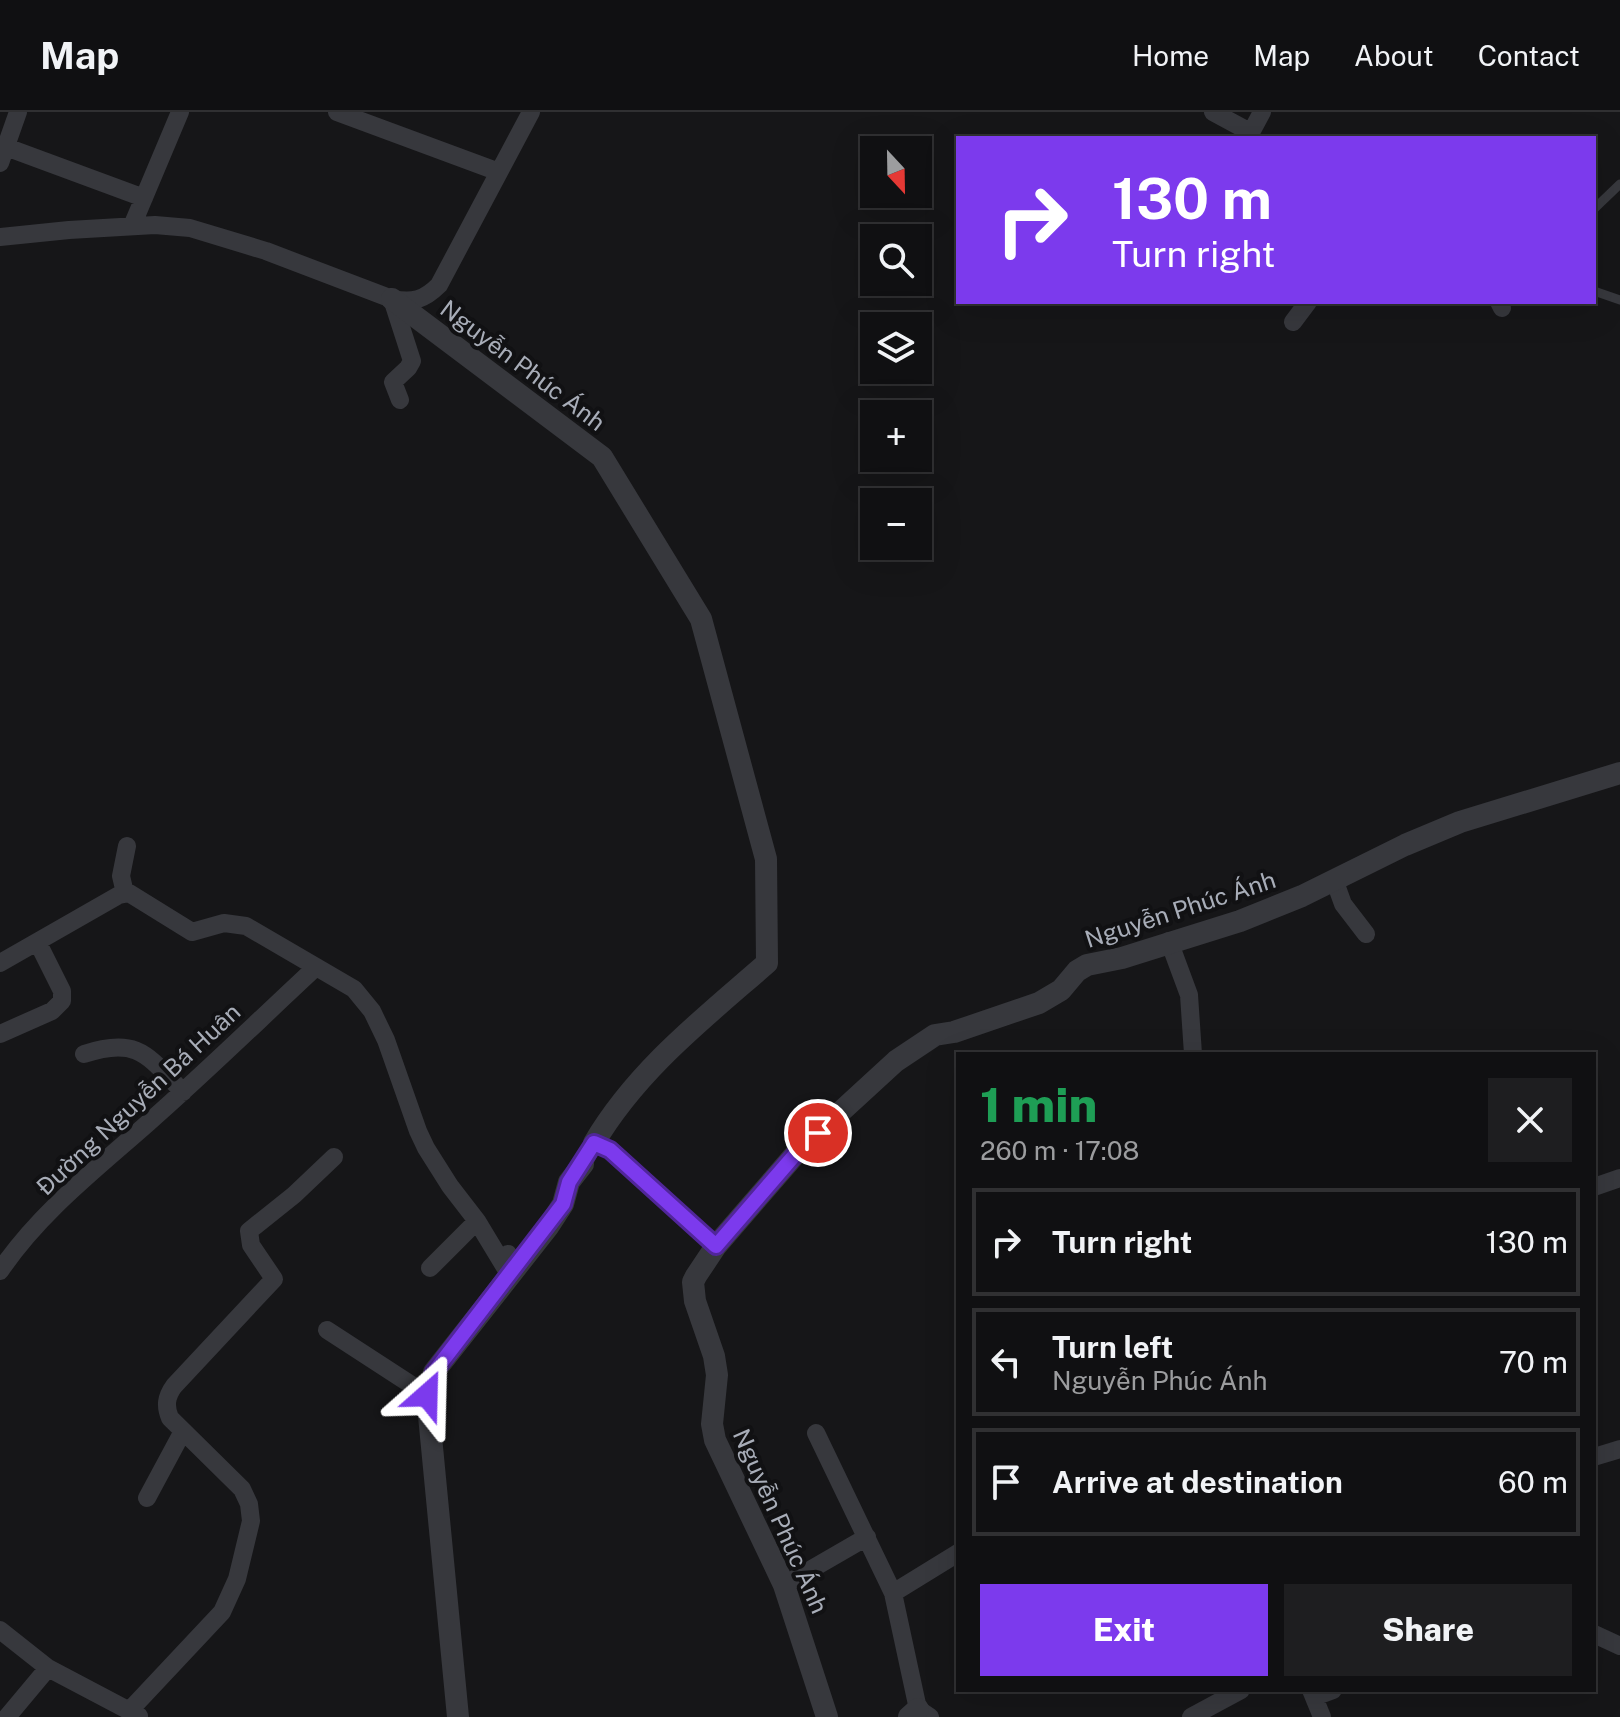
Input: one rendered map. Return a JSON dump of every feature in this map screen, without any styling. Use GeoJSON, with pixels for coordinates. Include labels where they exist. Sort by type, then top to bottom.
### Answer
{"type":"FeatureCollection","features":[{"type":"Feature","properties":{"kind":"street"},"geometry":{"type":"LineString","coordinates":[[18,112],[3,155],[144,198]]}},
{"type":"Feature","properties":{"kind":"street"},"geometry":{"type":"LineString","coordinates":[[132,226],[180,112]]}},
{"type":"Feature","properties":{"kind":"street"},"geometry":{"type":"LineString","coordinates":[[337,112],[499,172]]}},
{"type":"Feature","properties":{"kind":"street"},"geometry":{"type":"LineString","coordinates":[[0,237],[132,226],[173,226],[266,251],[392,299],[411,302],[427,296],[439,285],[531,112]]}},
{"type":"Feature","properties":{"kind":"street"},"geometry":{"type":"LineString","coordinates":[[1213,112],[1249,135],[1262,112]]}},
{"type":"Feature","properties":{"kind":"street"},"geometry":{"type":"LineString","coordinates":[[392,299],[412,361],[393,382],[400,400]]}},
{"type":"Feature","properties":{"kind":"street","name":"Nguyễn Phúc Ánh"},"geometry":{"type":"LineString","coordinates":[[392,299],[602,457],[701,619],[766,859],[767,963],[667,1050],[609,1118],[594,1143]]}},
{"type":"Feature","properties":{"kind":"street"},"geometry":{"type":"LineString","coordinates":[[1293,322],[1306,304]]}},
{"type":"Feature","properties":{"kind":"street","name":"Nguyễn Phúc Ánh"},"geometry":{"type":"LineString","coordinates":[[827,1717],[784,1585],[712,1431],[717,1375],[714,1356],[695,1301],[693,1282],[716,1246],[799,1150],[896,1061],[935,1035],[954,1032],[1039,1003],[1061,990],[1077,971],[1087,965],[1122,958],[1255,916],[1460,822],[1620,773]]}},
{"type":"Feature","properties":{"kind":"street"},"geometry":{"type":"LineString","coordinates":[[125,893],[121,876],[127,846]]}},
{"type":"Feature","properties":{"kind":"street"},"geometry":{"type":"LineString","coordinates":[[1334,879],[1343,904],[1366,934]]}},
{"type":"Feature","properties":{"kind":"street"},"geometry":{"type":"LineString","coordinates":[[0,963],[125,893],[132,894],[192,932],[224,923],[246,926],[315,968],[344,980],[372,1011],[426,1148],[477,1221],[509,1274]]}},
{"type":"Feature","properties":{"kind":"street"},"geometry":{"type":"LineString","coordinates":[[1169,941],[1189,995],[1193,1052]]}},
{"type":"Feature","properties":{"kind":"street"},"geometry":{"type":"LineString","coordinates":[[0,1034],[52,1011],[62,1001],[62,991],[38,943]]}},
{"type":"Feature","properties":{"kind":"street","name":"Đường Nguyễn Bá Huân"},"geometry":{"type":"LineString","coordinates":[[0,1271],[11,1254],[59,1203],[315,968]]}},
{"type":"Feature","properties":{"kind":"street"},"geometry":{"type":"LineString","coordinates":[[84,1054],[116,1046],[144,1052],[183,1092]]}},
{"type":"Feature","properties":{"kind":"street"},"geometry":{"type":"LineString","coordinates":[[458,1717],[427,1395],[434,1372],[563,1204],[569,1182],[594,1143],[610,1150],[716,1246]]}},
{"type":"Feature","properties":{"kind":"street"},"geometry":{"type":"LineString","coordinates":[[0,1630],[48,1668],[136,1714],[222,1612],[237,1579],[251,1521],[249,1504],[242,1489],[183,1431],[167,1410],[170,1392],[274,1279],[251,1245],[249,1231],[334,1157]]}},
{"type":"Feature","properties":{"kind":"street"},"geometry":{"type":"LineString","coordinates":[[1596,1186],[1620,1178]]}},
{"type":"Feature","properties":{"kind":"street"},"geometry":{"type":"LineString","coordinates":[[430,1268],[477,1221]]}},
{"type":"Feature","properties":{"kind":"street"},"geometry":{"type":"LineString","coordinates":[[327,1330],[427,1395]]}},
{"type":"Feature","properties":{"kind":"street"},"geometry":{"type":"LineString","coordinates":[[147,1498],[183,1431]]}},
{"type":"Feature","properties":{"kind":"street"},"geometry":{"type":"LineString","coordinates":[[816,1433],[893,1593],[919,1714]]}},
{"type":"Feature","properties":{"kind":"street"},"geometry":{"type":"LineString","coordinates":[[1596,1456],[1620,1449]]}},
{"type":"Feature","properties":{"kind":"street"},"geometry":{"type":"LineString","coordinates":[[784,1585],[867,1537]]}},
{"type":"Feature","properties":{"kind":"street"},"geometry":{"type":"LineString","coordinates":[[893,1593],[956,1554]]}},
{"type":"Feature","properties":{"kind":"street"},"geometry":{"type":"LineString","coordinates":[[1596,1635],[1620,1646]]}},
{"type":"Feature","properties":{"kind":"street"},"geometry":{"type":"LineString","coordinates":[[7,1717],[48,1668]]}},
{"type":"Feature","properties":{"kind":"street"},"geometry":{"type":"LineString","coordinates":[[1191,1717],[1237,1692]]}},
{"type":"Feature","properties":{"kind":"street"},"geometry":{"type":"LineString","coordinates":[[1312,1694],[1322,1717]]}},
{"type":"Feature","properties":{"kind":"lane"},"geometry":{"type":"LineString","coordinates":[[1596,207],[1620,184]]}},
{"type":"Feature","properties":{"kind":"lane"},"geometry":{"type":"LineString","coordinates":[[1596,292],[1620,300]]}},
{"type":"Feature","properties":{"kind":"route"},"geometry":{"type":"LineString","coordinates":[[427,1395],[434,1372],[548,1227],[563,1204],[569,1182],[594,1143],[610,1150],[716,1246],[799,1150],[818,1133]]}}]}
